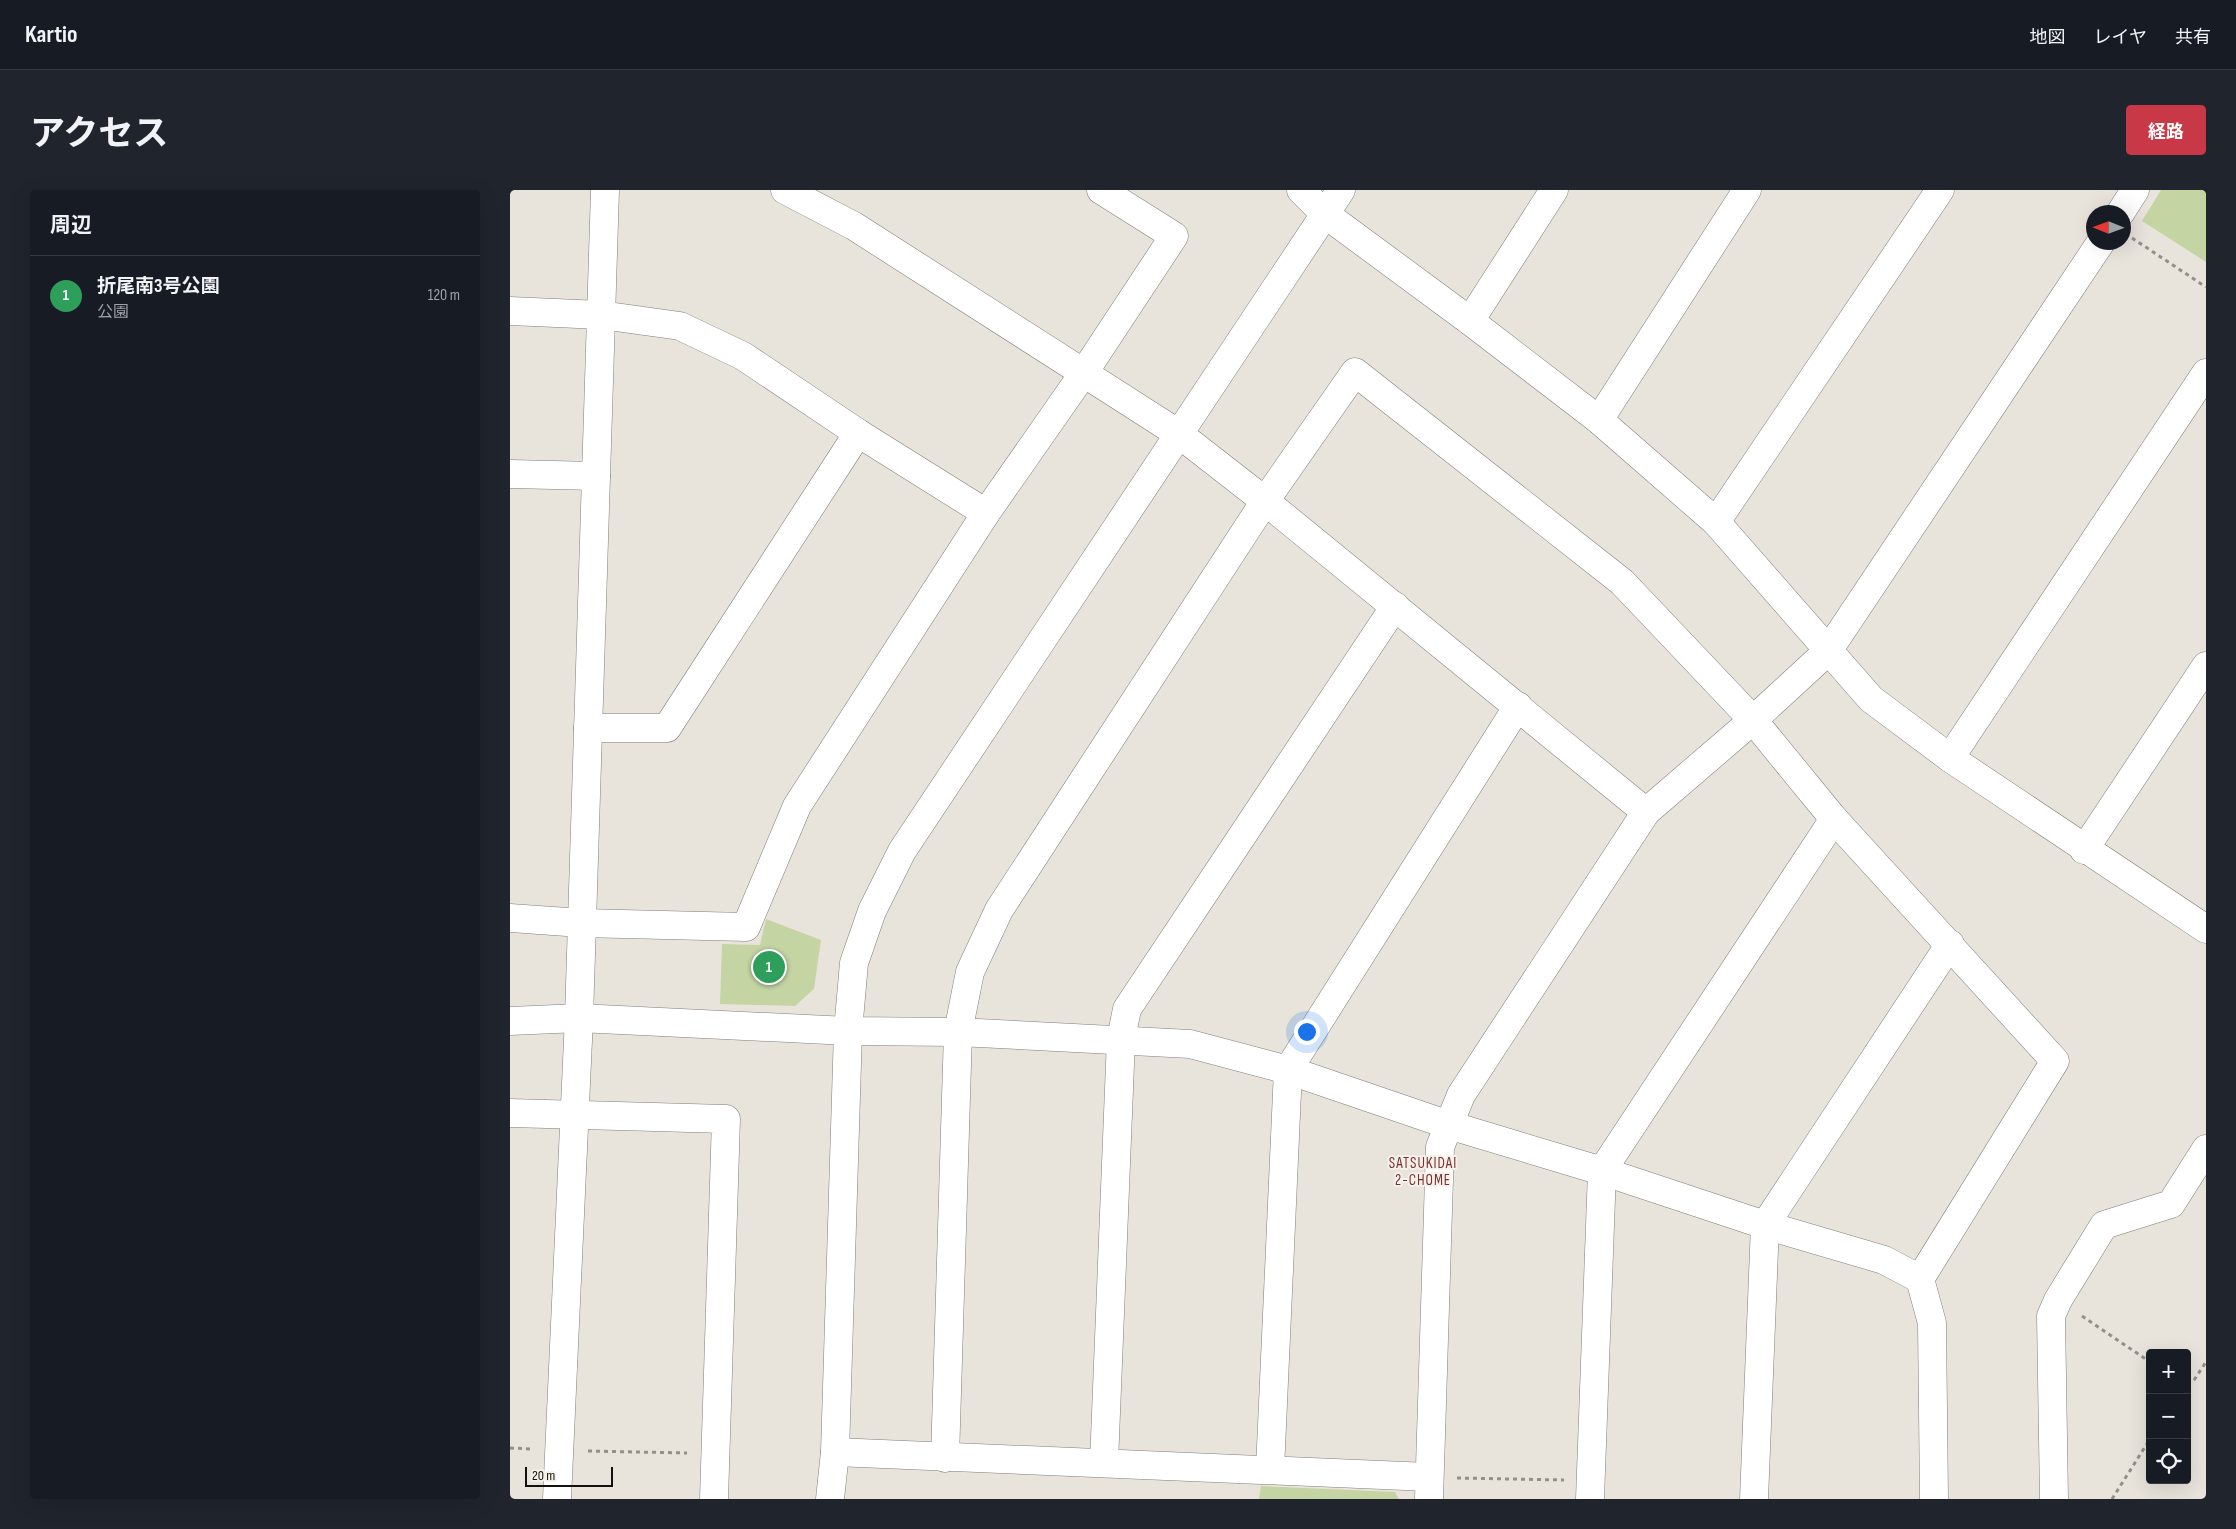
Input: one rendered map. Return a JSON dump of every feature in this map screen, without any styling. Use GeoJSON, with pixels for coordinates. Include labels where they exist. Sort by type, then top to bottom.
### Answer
{"type":"FeatureCollection","features":[{"type":"Feature","properties":{"kind":"street"},"geometry":{"type":"LineString","coordinates":[[557,1499],[573,1115],[579,1018],[605,190]]}},
{"type":"Feature","properties":{"kind":"street"},"geometry":{"type":"LineString","coordinates":[[785,190],[854,226],[1179,434],[1395,606],[1646,812]]}},
{"type":"Feature","properties":{"kind":"street"},"geometry":{"type":"LineString","coordinates":[[510,918],[746,927],[797,806],[986,513],[1083,374],[1174,236],[1101,190]]}},
{"type":"Feature","properties":{"kind":"street"},"geometry":{"type":"LineString","coordinates":[[1301,190],[1325,214],[1470,321],[1599,420],[1716,522],[1871,699],[1950,758],[2084,850],[2206,929]]}},
{"type":"Feature","properties":{"kind":"street"},"geometry":{"type":"LineString","coordinates":[[830,1499],[835,1452],[848,1031],[854,963],[872,911],[902,851],[1341,190]]}},
{"type":"Feature","properties":{"kind":"street"},"geometry":{"type":"LineString","coordinates":[[1470,321],[1554,190]]}},
{"type":"Feature","properties":{"kind":"street"},"geometry":{"type":"LineString","coordinates":[[1599,420],[1747,190]]}},
{"type":"Feature","properties":{"kind":"street"},"geometry":{"type":"LineString","coordinates":[[1716,522],[1940,190]]}},
{"type":"Feature","properties":{"kind":"street"},"geometry":{"type":"LineString","coordinates":[[2125,205],[2135,190]]}},
{"type":"Feature","properties":{"kind":"street"},"geometry":{"type":"LineString","coordinates":[[835,1452],[1270,1470],[1429,1488],[1440,1147],[1461,1095],[1646,812],[1754,720],[1828,651],[2096,250]]}},
{"type":"Feature","properties":{"kind":"street"},"geometry":{"type":"LineString","coordinates":[[510,311],[601,315],[680,326],[743,356],[858,433],[986,513]]}},
{"type":"Feature","properties":{"kind":"street"},"geometry":{"type":"LineString","coordinates":[[945,1458],[958,1032],[970,972],[999,910],[1265,502],[1354,372],[1622,582],[1754,720],[1834,818],[2055,1061],[1920,1279]]}},
{"type":"Feature","properties":{"kind":"street"},"geometry":{"type":"LineString","coordinates":[[1950,758],[2206,372]]}},
{"type":"Feature","properties":{"kind":"street"},"geometry":{"type":"LineString","coordinates":[[588,728],[667,728],[858,433]]}},
{"type":"Feature","properties":{"kind":"street"},"geometry":{"type":"LineString","coordinates":[[510,474],[596,476]]}},
{"type":"Feature","properties":{"kind":"street"},"geometry":{"type":"LineString","coordinates":[[1104,1464],[1121,1039],[1127,1009],[1395,606]]}},
{"type":"Feature","properties":{"kind":"street"},"geometry":{"type":"LineString","coordinates":[[2084,850],[2206,666]]}},
{"type":"Feature","properties":{"kind":"street"},"geometry":{"type":"LineString","coordinates":[[1270,1470],[1288,1070],[1518,706]]}},
{"type":"Feature","properties":{"kind":"street"},"geometry":{"type":"LineString","coordinates":[[1590,1490],[1602,1171],[1834,818]]}},
{"type":"Feature","properties":{"kind":"street"},"geometry":{"type":"LineString","coordinates":[[1754,1499],[1764,1225],[1950,944]]}},
{"type":"Feature","properties":{"kind":"street"},"geometry":{"type":"LineString","coordinates":[[510,1021],[579,1018],[848,1031],[958,1032],[1190,1044],[1288,1070],[1449,1125],[1602,1171],[1764,1225],[1884,1260],[1920,1279],[1932,1323],[1934,1499]]}},
{"type":"Feature","properties":{"kind":"street"},"geometry":{"type":"LineString","coordinates":[[510,1113],[726,1118],[714,1499]]}},
{"type":"Feature","properties":{"kind":"street"},"geometry":{"type":"LineString","coordinates":[[2054,1499],[2051,1316],[2058,1300],[2104,1225],[2171,1204],[2206,1149]]}},
{"type":"Feature","properties":{"kind":"path"},"geometry":{"type":"LineString","coordinates":[[2132,238],[2206,288]]}},
{"type":"Feature","properties":{"kind":"path"},"geometry":{"type":"LineString","coordinates":[[2058,1300],[2146,1359]]}},
{"type":"Feature","properties":{"kind":"path"},"geometry":{"type":"LineString","coordinates":[[2191,1382],[2206,1362]]}},
{"type":"Feature","properties":{"kind":"path"},"geometry":{"type":"LineString","coordinates":[[2112,1499],[2146,1445]]}},
{"type":"Feature","properties":{"kind":"path"},"geometry":{"type":"LineString","coordinates":[[559,1450],[715,1454]]}},
{"type":"Feature","properties":{"kind":"path"},"geometry":{"type":"LineString","coordinates":[[1429,1488],[1590,1490]]}},
{"type":"Feature","properties":{"kind":"green space"},"geometry":{"type":"Polygon","coordinates":[[[2161,190],[2206,190],[2206,262],[2142,221],[2161,190]]]}},
{"type":"Feature","properties":{"kind":"green space"},"geometry":{"type":"Polygon","coordinates":[[[766,919],[821,940],[814,989],[795,1006],[720,1004],[722,944],[760,945],[766,919]]]}},
{"type":"Feature","properties":{"kind":"green space"},"geometry":{"type":"Polygon","coordinates":[[[1261,1486],[1395,1492],[1399,1499],[1259,1499],[1261,1486]]]}},
{"type":"Feature","properties":{"kind":"place","name":"折尾南3号公園"},"geometry":{"type":"Point","coordinates":[769,967]}},
{"type":"Feature","properties":{"kind":"district","name":"SATSUKIDAI 2-CHOME"},"geometry":{"type":"Point","coordinates":[1423,1172]}}]}
